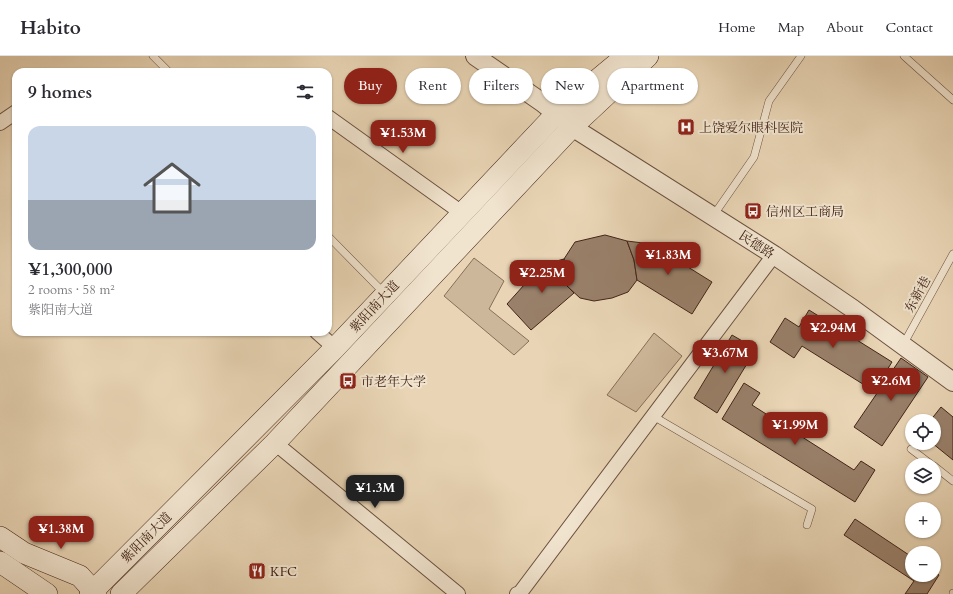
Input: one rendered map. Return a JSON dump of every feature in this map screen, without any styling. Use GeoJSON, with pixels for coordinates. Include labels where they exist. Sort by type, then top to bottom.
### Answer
{"type":"FeatureCollection","features":[{"type":"Feature","properties":{"kind":"main road","name":"紫阳南大道"},"geometry":{"type":"LineString","coordinates":[[93,593],[335,348],[556,114],[626,56]]}},
{"type":"Feature","properties":{"kind":"main road","name":"紫阳南大道"},"geometry":{"type":"LineString","coordinates":[[121,594],[275,443],[572,127],[648,56]]}},
{"type":"Feature","properties":{"kind":"main road"},"geometry":{"type":"LineString","coordinates":[[0,537],[24,553],[80,576],[93,593]]}},
{"type":"Feature","properties":{"kind":"main road"},"geometry":{"type":"LineString","coordinates":[[0,562],[47,594]]}},
{"type":"Feature","properties":{"kind":"street","name":"民德路"},"geometry":{"type":"LineString","coordinates":[[475,56],[543,103],[572,127],[774,255],[854,309],[953,382]]}},
{"type":"Feature","properties":{"kind":"street"},"geometry":{"type":"LineString","coordinates":[[0,123],[12,115]]}},
{"type":"Feature","properties":{"kind":"street"},"geometry":{"type":"LineString","coordinates":[[332,120],[462,213]]}},
{"type":"Feature","properties":{"kind":"street"},"geometry":{"type":"LineString","coordinates":[[517,594],[520,593],[774,255]]}},
{"type":"Feature","properties":{"kind":"street"},"geometry":{"type":"LineString","coordinates":[[321,336],[335,348]]}},
{"type":"Feature","properties":{"kind":"street"},"geometry":{"type":"LineString","coordinates":[[275,443],[458,594]]}},
{"type":"Feature","properties":{"kind":"lane"},"geometry":{"type":"LineString","coordinates":[[153,56],[165,68]]}},
{"type":"Feature","properties":{"kind":"lane"},"geometry":{"type":"LineString","coordinates":[[713,216],[754,157],[769,101],[801,56]]}},
{"type":"Feature","properties":{"kind":"lane"},"geometry":{"type":"LineString","coordinates":[[904,56],[953,100]]}},
{"type":"Feature","properties":{"kind":"lane"},"geometry":{"type":"LineString","coordinates":[[332,240],[385,294]]}},
{"type":"Feature","properties":{"kind":"lane","name":"东新巷"},"geometry":{"type":"LineString","coordinates":[[902,345],[953,254]]}},
{"type":"Feature","properties":{"kind":"lane"},"geometry":{"type":"LineString","coordinates":[[653,416],[812,509],[807,525]]}},
{"type":"Feature","properties":{"kind":"lane"},"geometry":{"type":"LineString","coordinates":[[913,450],[923,458]]}},
{"type":"Feature","properties":{"kind":"lane"},"geometry":{"type":"LineString","coordinates":[[941,472],[953,481]]}},
{"type":"Feature","properties":{"kind":"shaded area"},"geometry":{"type":"Polygon","coordinates":[[[474,258],[504,281],[489,309],[529,341],[514,355],[444,296],[474,258]]]}},
{"type":"Feature","properties":{"kind":"shaded area"},"geometry":{"type":"Polygon","coordinates":[[[654,333],[682,356],[636,412],[607,395],[654,333]]]}},
{"type":"Feature","properties":{"kind":"building"},"geometry":{"type":"Polygon","coordinates":[[[605,235],[627,241],[634,260],[637,280],[628,292],[612,298],[594,301],[580,298],[567,286],[564,259],[575,242],[605,235]]]}},
{"type":"Feature","properties":{"kind":"building"},"geometry":{"type":"Polygon","coordinates":[[[627,241],[651,244],[712,282],[692,314],[637,280],[634,260],[627,241]]]}},
{"type":"Feature","properties":{"kind":"building"},"geometry":{"type":"Polygon","coordinates":[[[564,259],[567,286],[574,293],[531,330],[507,304],[542,265],[564,259]]]}},
{"type":"Feature","properties":{"kind":"building"},"geometry":{"type":"Polygon","coordinates":[[[809,310],[892,362],[874,391],[802,346],[794,358],[770,342],[785,318],[799,327],[809,310]]]}},
{"type":"Feature","properties":{"kind":"building"},"geometry":{"type":"Polygon","coordinates":[[[732,335],[756,349],[717,413],[694,398],[732,335]]]}},
{"type":"Feature","properties":{"kind":"building"},"geometry":{"type":"Polygon","coordinates":[[[901,358],[928,377],[882,446],[854,427],[901,358]]]}},
{"type":"Feature","properties":{"kind":"building"},"geometry":{"type":"Polygon","coordinates":[[[744,383],[760,393],[752,405],[854,470],[861,461],[875,470],[855,502],[722,419],[744,383]]]}},
{"type":"Feature","properties":{"kind":"building"},"geometry":{"type":"Polygon","coordinates":[[[941,407],[953,417],[953,460],[941,450],[941,414],[936,414],[941,407]]]}},
{"type":"Feature","properties":{"kind":"building"},"geometry":{"type":"Polygon","coordinates":[[[855,519],[905,552],[905,575],[844,535],[855,519]]]}},
{"type":"Feature","properties":{"kind":"building"},"geometry":{"type":"Polygon","coordinates":[[[913,582],[935,582],[927,594],[905,594],[913,582]]]}},
{"type":"Feature","properties":{"kind":"place","name":"上饶爱尔眼科医院"},"geometry":{"type":"Point","coordinates":[686,127]}},
{"type":"Feature","properties":{"kind":"place","name":"信州区工商局"},"geometry":{"type":"Point","coordinates":[753,211]}},
{"type":"Feature","properties":{"kind":"place","name":"市老年大学"},"geometry":{"type":"Point","coordinates":[348,381]}},
{"type":"Feature","properties":{"kind":"place","name":"KFC"},"geometry":{"type":"Point","coordinates":[257,571]}}]}
